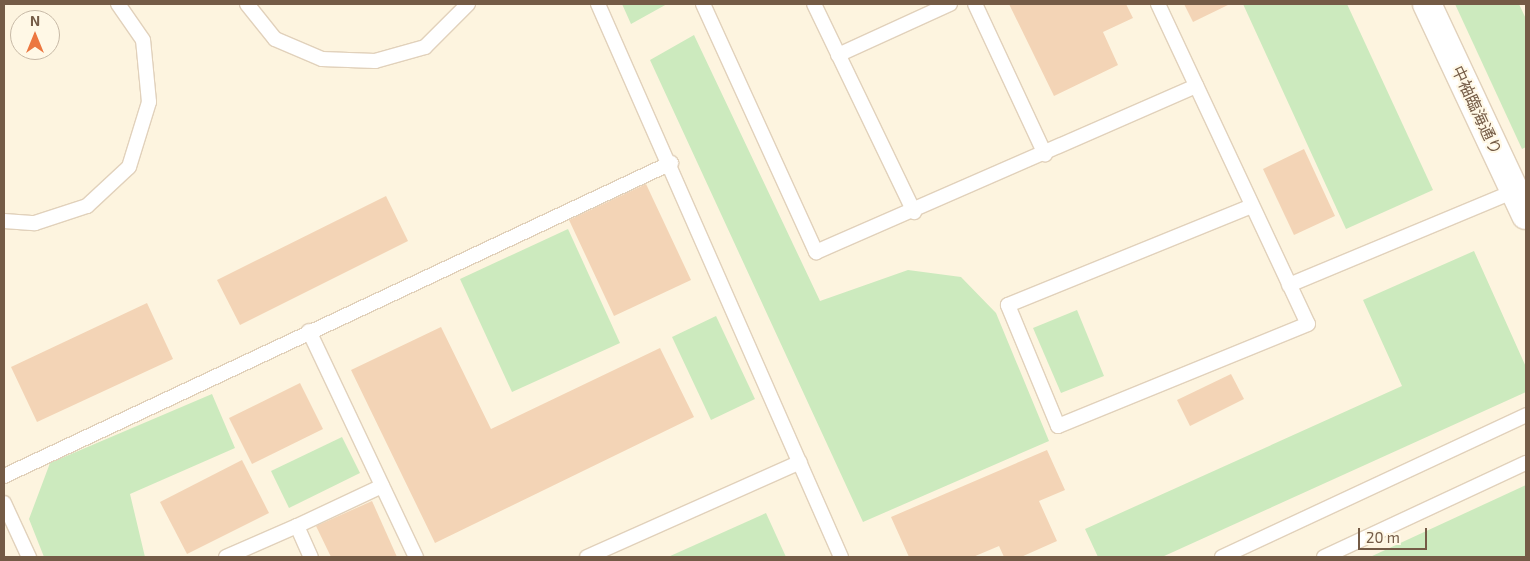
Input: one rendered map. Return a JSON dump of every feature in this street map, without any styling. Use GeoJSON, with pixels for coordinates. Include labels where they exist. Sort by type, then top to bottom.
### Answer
{"type":"FeatureCollection","features":[{"type":"Feature","properties":{"kind":"street","name":"中袖臨海通り"},"geometry":{"type":"LineString","coordinates":[[1427,4],[1521,189],[1526,215]]}},
{"type":"Feature","properties":{"kind":"lane"},"geometry":{"type":"LineString","coordinates":[[4,221],[35,223],[87,206],[129,167],[149,102],[143,40],[118,4]]}},
{"type":"Feature","properties":{"kind":"lane"},"geometry":{"type":"LineString","coordinates":[[247,4],[275,38],[322,59],[376,61],[426,47],[468,4]]}},
{"type":"Feature","properties":{"kind":"lane"},"geometry":{"type":"LineString","coordinates":[[598,4],[671,163],[841,557]]}},
{"type":"Feature","properties":{"kind":"lane"},"geometry":{"type":"LineString","coordinates":[[703,4],[816,252],[914,212],[1196,86]]}},
{"type":"Feature","properties":{"kind":"lane"},"geometry":{"type":"LineString","coordinates":[[814,4],[914,212]]}},
{"type":"Feature","properties":{"kind":"lane"},"geometry":{"type":"LineString","coordinates":[[838,55],[950,4]]}},
{"type":"Feature","properties":{"kind":"lane"},"geometry":{"type":"LineString","coordinates":[[975,4],[1044,154]]}},
{"type":"Feature","properties":{"kind":"lane"},"geometry":{"type":"LineString","coordinates":[[1158,4],[1308,324],[1058,426],[1008,305],[1252,206]]}},
{"type":"Feature","properties":{"kind":"lane"},"geometry":{"type":"LineString","coordinates":[[4,476],[309,331],[671,163]]}},
{"type":"Feature","properties":{"kind":"lane"},"geometry":{"type":"LineString","coordinates":[[1290,285],[1521,189]]}},
{"type":"Feature","properties":{"kind":"lane"},"geometry":{"type":"LineString","coordinates":[[309,331],[416,557]]}},
{"type":"Feature","properties":{"kind":"lane"},"geometry":{"type":"LineString","coordinates":[[1222,557],[1526,415]]}},
{"type":"Feature","properties":{"kind":"lane"},"geometry":{"type":"LineString","coordinates":[[587,557],[800,462]]}},
{"type":"Feature","properties":{"kind":"lane"},"geometry":{"type":"LineString","coordinates":[[1324,557],[1526,463]]}},
{"type":"Feature","properties":{"kind":"lane"},"geometry":{"type":"LineString","coordinates":[[226,557],[382,486]]}},
{"type":"Feature","properties":{"kind":"lane"},"geometry":{"type":"LineString","coordinates":[[4,503],[29,557]]}},
{"type":"Feature","properties":{"kind":"lane"},"geometry":{"type":"LineString","coordinates":[[297,526],[311,557]]}},
{"type":"Feature","properties":{"kind":"green space"},"geometry":{"type":"Polygon","coordinates":[[[622,4],[667,4],[631,24],[622,4]]]}},
{"type":"Feature","properties":{"kind":"green space"},"geometry":{"type":"Polygon","coordinates":[[[1243,4],[1347,4],[1433,190],[1346,229],[1243,4]]]}},
{"type":"Feature","properties":{"kind":"green space"},"geometry":{"type":"Polygon","coordinates":[[[1455,4],[1519,4],[1526,19],[1526,147],[1522,149],[1455,4]]]}},
{"type":"Feature","properties":{"kind":"green space"},"geometry":{"type":"Polygon","coordinates":[[[694,35],[820,301],[908,270],[961,277],[996,313],[1049,441],[863,522],[650,60],[694,35]]]}},
{"type":"Feature","properties":{"kind":"green space"},"geometry":{"type":"Polygon","coordinates":[[[568,229],[620,343],[512,392],[460,279],[568,229]]]}},
{"type":"Feature","properties":{"kind":"green space"},"geometry":{"type":"Polygon","coordinates":[[[1474,251],[1526,367],[1526,392],[1162,557],[1098,557],[1085,529],[1402,386],[1363,300],[1474,251]]]}},
{"type":"Feature","properties":{"kind":"green space"},"geometry":{"type":"Polygon","coordinates":[[[1077,310],[1104,376],[1061,393],[1033,328],[1077,310]]]}},
{"type":"Feature","properties":{"kind":"green space"},"geometry":{"type":"Polygon","coordinates":[[[716,316],[755,399],[711,420],[672,337],[716,316]]]}},
{"type":"Feature","properties":{"kind":"green space"},"geometry":{"type":"Polygon","coordinates":[[[212,394],[235,448],[130,494],[145,557],[44,557],[29,519],[50,463],[212,394]]]}},
{"type":"Feature","properties":{"kind":"green space"},"geometry":{"type":"Polygon","coordinates":[[[342,437],[360,473],[289,508],[271,471],[342,437]]]}},
{"type":"Feature","properties":{"kind":"green space"},"geometry":{"type":"Polygon","coordinates":[[[1526,485],[1526,557],[1370,557],[1526,485]]]}},
{"type":"Feature","properties":{"kind":"green space"},"geometry":{"type":"Polygon","coordinates":[[[766,513],[786,557],[668,557],[766,513]]]}},
{"type":"Feature","properties":{"kind":"building"},"geometry":{"type":"Polygon","coordinates":[[[1009,4],[1126,4],[1133,18],[1103,32],[1118,65],[1054,96],[1009,4]]]}},
{"type":"Feature","properties":{"kind":"building"},"geometry":{"type":"Polygon","coordinates":[[[1184,4],[1230,4],[1193,22],[1184,4]]]}},
{"type":"Feature","properties":{"kind":"building"},"geometry":{"type":"Polygon","coordinates":[[[1304,149],[1335,216],[1294,235],[1263,169],[1304,149]]]}},
{"type":"Feature","properties":{"kind":"building"},"geometry":{"type":"Polygon","coordinates":[[[646,184],[691,280],[614,316],[569,220],[646,184]]]}},
{"type":"Feature","properties":{"kind":"building"},"geometry":{"type":"Polygon","coordinates":[[[386,196],[408,241],[240,325],[217,280],[386,196]]]}},
{"type":"Feature","properties":{"kind":"building"},"geometry":{"type":"Polygon","coordinates":[[[147,303],[173,359],[37,422],[11,367],[147,303]]]}},
{"type":"Feature","properties":{"kind":"building"},"geometry":{"type":"Polygon","coordinates":[[[441,327],[491,429],[660,348],[694,417],[435,543],[351,370],[441,327]]]}},
{"type":"Feature","properties":{"kind":"building"},"geometry":{"type":"Polygon","coordinates":[[[1231,374],[1244,399],[1190,426],[1177,400],[1231,374]]]}},
{"type":"Feature","properties":{"kind":"building"},"geometry":{"type":"Polygon","coordinates":[[[300,383],[323,429],[252,464],[229,418],[300,383]]]}},
{"type":"Feature","properties":{"kind":"building"},"geometry":{"type":"Polygon","coordinates":[[[1047,450],[1065,490],[1039,501],[1057,541],[1021,557],[1004,557],[999,546],[973,557],[909,557],[891,517],[1047,450]]]}},
{"type":"Feature","properties":{"kind":"building"},"geometry":{"type":"Polygon","coordinates":[[[242,460],[269,513],[187,554],[160,502],[242,460]]]}},
{"type":"Feature","properties":{"kind":"building"},"geometry":{"type":"Polygon","coordinates":[[[372,501],[397,557],[331,557],[316,526],[372,501]]]}}]}
